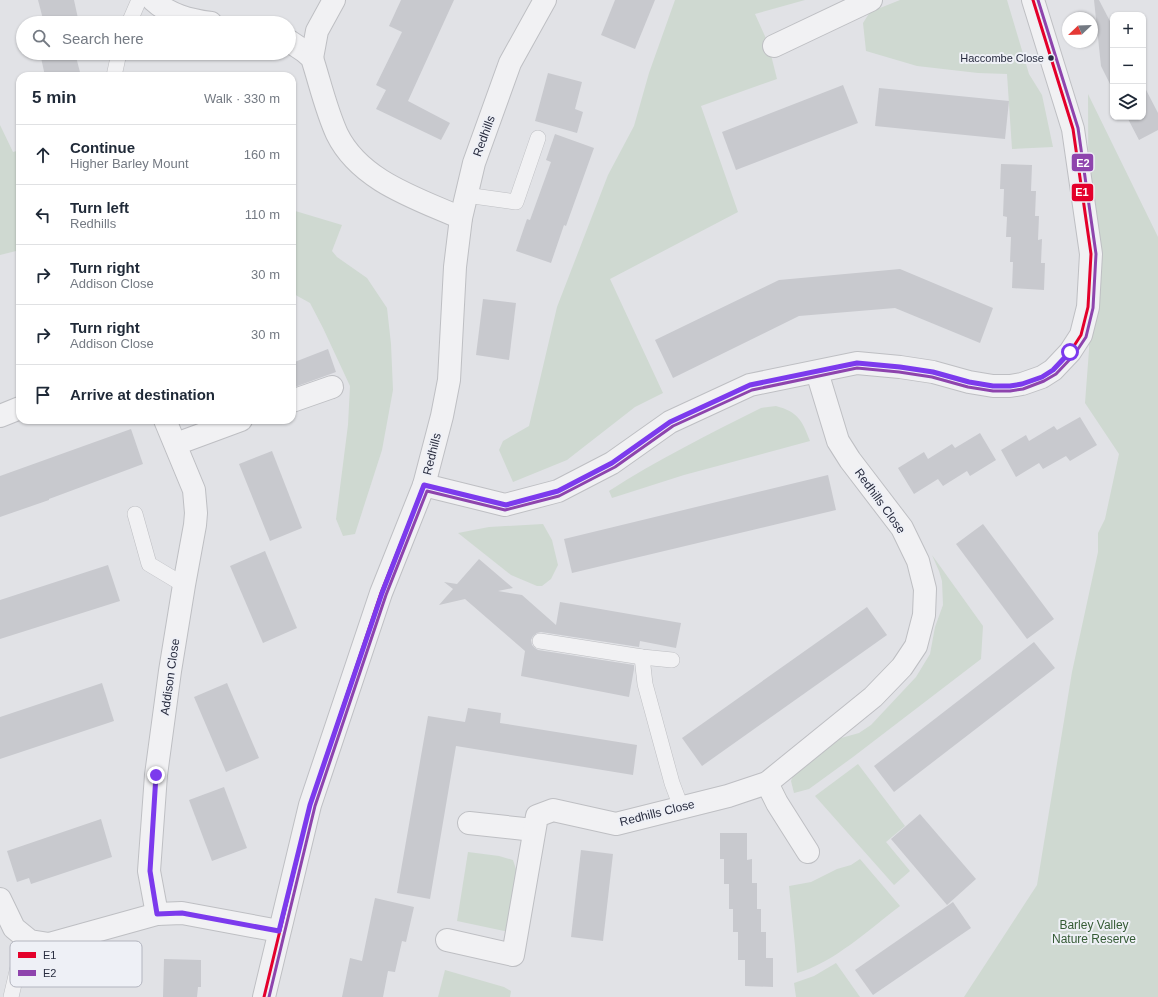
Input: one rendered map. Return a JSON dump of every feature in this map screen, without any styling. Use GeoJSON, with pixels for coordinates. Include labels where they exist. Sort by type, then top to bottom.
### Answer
{"type":"FeatureCollection","features":[{"type":"Feature","properties":{"kind":"street"},"geometry":{"type":"LineString","coordinates":[[153,0],[160,7],[180,16]]}},
{"type":"Feature","properties":{"kind":"street"},"geometry":{"type":"LineString","coordinates":[[334,0],[317,31],[312,58],[337,134],[348,151],[367,171],[398,190],[461,218]]}},
{"type":"Feature","properties":{"kind":"street","name":"Redhills"},"geometry":{"type":"LineString","coordinates":[[264,997],[310,805],[382,593],[424,485],[442,416],[449,380],[454,267],[461,218],[474,163],[510,63],[545,0]]}},
{"type":"Feature","properties":{"kind":"street"},"geometry":{"type":"LineString","coordinates":[[774,46],[871,0]]}},
{"type":"Feature","properties":{"kind":"street"},"geometry":{"type":"LineString","coordinates":[[424,485],[506,505],[558,491],[612,463],[670,422],[750,385],[857,363],[933,372],[969,382],[993,386],[1022,384],[1042,377],[1053,370],[1070,352],[1081,335],[1088,307],[1091,254],[1073,129],[1033,0]]}},
{"type":"Feature","properties":{"kind":"street"},"geometry":{"type":"LineString","coordinates":[[296,46],[312,58]]}},
{"type":"Feature","properties":{"kind":"street","name":"Redhills Close"},"geometry":{"type":"LineString","coordinates":[[447,940],[513,955],[537,816],[553,810],[616,824],[728,796],[767,783],[873,697],[902,667],[916,646],[924,615],[925,589],[918,560],[902,528],[850,460],[838,441],[817,372]]}},
{"type":"Feature","properties":{"kind":"street"},"geometry":{"type":"LineString","coordinates":[[296,400],[332,387]]}},
{"type":"Feature","properties":{"kind":"street"},"geometry":{"type":"LineString","coordinates":[[0,416],[16,410]]}},
{"type":"Feature","properties":{"kind":"street","name":"Addison Close"},"geometry":{"type":"LineString","coordinates":[[157,914],[150,871],[156,775],[170,671],[196,513],[194,490],[167,424]]}},
{"type":"Feature","properties":{"kind":"street"},"geometry":{"type":"LineString","coordinates":[[176,444],[230,424]]}},
{"type":"Feature","properties":{"kind":"street"},"geometry":{"type":"LineString","coordinates":[[767,783],[808,852]]}},
{"type":"Feature","properties":{"kind":"street"},"geometry":{"type":"LineString","coordinates":[[469,823],[534,830]]}},
{"type":"Feature","properties":{"kind":"street"},"geometry":{"type":"LineString","coordinates":[[0,899],[14,928],[30,941]]}},
{"type":"Feature","properties":{"kind":"street"},"geometry":{"type":"LineString","coordinates":[[60,941],[157,914],[182,913],[279,931]]}},
{"type":"Feature","properties":{"kind":"lane"},"geometry":{"type":"LineString","coordinates":[[132,16],[139,0]]}},
{"type":"Feature","properties":{"kind":"lane"},"geometry":{"type":"LineString","coordinates":[[115,72],[117,60]]}},
{"type":"Feature","properties":{"kind":"lane"},"geometry":{"type":"LineString","coordinates":[[466,195],[516,202],[538,138]]}},
{"type":"Feature","properties":{"kind":"lane"},"geometry":{"type":"LineString","coordinates":[[135,514],[149,564],[184,585]]}},
{"type":"Feature","properties":{"kind":"lane"},"geometry":{"type":"LineString","coordinates":[[540,641],[642,657],[672,660]]}},
{"type":"Feature","properties":{"kind":"lane"},"geometry":{"type":"LineString","coordinates":[[642,657],[645,684],[672,783],[681,807]]}},
{"type":"Feature","properties":{"kind":"lane"},"geometry":{"type":"LineString","coordinates":[[11,997],[13,987]]}},
{"type":"Feature","properties":{"kind":"green space"},"geometry":{"type":"Polygon","coordinates":[[[675,0],[805,0],[755,14],[768,43],[777,79],[701,106],[738,212],[610,279],[663,393],[635,407],[567,460],[513,482],[499,450],[503,441],[529,426],[557,307],[608,175],[634,126],[649,73],[675,0]]]}},
{"type":"Feature","properties":{"kind":"green space"},"geometry":{"type":"Polygon","coordinates":[[[900,0],[1007,0],[1029,74],[1042,95],[1053,147],[1012,149],[1007,74],[978,73],[917,66],[866,51],[863,23],[870,12],[900,0]]]}},
{"type":"Feature","properties":{"kind":"green space","name":"Barley Valley Nature Reserve"},"geometry":{"type":"Polygon","coordinates":[[[1088,94],[1158,237],[1158,997],[964,997],[1037,885],[1072,672],[1098,552],[1098,533],[1105,519],[1119,454],[1085,403],[1089,350],[1088,94]]]}},
{"type":"Feature","properties":{"kind":"green space"},"geometry":{"type":"Polygon","coordinates":[[[0,125],[13,152],[16,151],[16,251],[0,255],[0,125]]]}},
{"type":"Feature","properties":{"kind":"green space"},"geometry":{"type":"Polygon","coordinates":[[[296,211],[342,225],[332,251],[337,257],[367,278],[387,308],[391,344],[393,390],[382,450],[355,534],[343,536],[336,519],[348,425],[350,386],[310,303],[296,295],[296,211]]]}},
{"type":"Feature","properties":{"kind":"green space"},"geometry":{"type":"Polygon","coordinates":[[[776,406],[794,414],[802,422],[810,441],[684,475],[612,498],[609,491],[664,458],[761,408],[776,406]]]}},
{"type":"Feature","properties":{"kind":"green space"},"geometry":{"type":"Polygon","coordinates":[[[543,524],[552,540],[558,565],[551,579],[542,586],[537,586],[511,575],[458,533],[489,527],[543,524]]]}},
{"type":"Feature","properties":{"kind":"green space"},"geometry":{"type":"Polygon","coordinates":[[[932,555],[983,626],[981,659],[809,789],[794,793],[791,781],[794,773],[834,740],[859,733],[871,725],[916,677],[930,654],[935,627],[943,605],[942,581],[932,555]]]}},
{"type":"Feature","properties":{"kind":"green space"},"geometry":{"type":"Polygon","coordinates":[[[858,764],[905,826],[886,842],[910,871],[894,885],[815,796],[858,764]]]}},
{"type":"Feature","properties":{"kind":"green space"},"geometry":{"type":"Polygon","coordinates":[[[468,852],[499,856],[513,860],[517,872],[509,932],[457,921],[468,852]]]}},
{"type":"Feature","properties":{"kind":"green space"},"geometry":{"type":"Polygon","coordinates":[[[860,859],[900,906],[837,954],[824,962],[797,973],[789,886],[811,882],[837,869],[851,865],[860,859]]]}},
{"type":"Feature","properties":{"kind":"green space"},"geometry":{"type":"Polygon","coordinates":[[[836,963],[860,997],[796,997],[794,983],[814,976],[836,963]]]}},
{"type":"Feature","properties":{"kind":"green space"},"geometry":{"type":"Polygon","coordinates":[[[445,970],[504,987],[511,991],[510,997],[438,997],[445,970]]]}},
{"type":"Feature","properties":{"kind":"building"},"geometry":{"type":"Polygon","coordinates":[[[38,0],[74,0],[77,16],[42,16],[38,0]]]}},
{"type":"Feature","properties":{"kind":"building"},"geometry":{"type":"Polygon","coordinates":[[[401,0],[454,0],[408,101],[450,123],[441,140],[376,109],[386,90],[376,85],[402,32],[389,26],[401,0]]]}},
{"type":"Feature","properties":{"kind":"building"},"geometry":{"type":"Polygon","coordinates":[[[615,0],[655,0],[635,49],[601,35],[615,0]]]}},
{"type":"Feature","properties":{"kind":"building"},"geometry":{"type":"Polygon","coordinates":[[[1094,0],[1099,0],[1110,21],[1110,84],[1101,66],[1098,38],[1098,12],[1095,12],[1094,0]]]}},
{"type":"Feature","properties":{"kind":"building"},"geometry":{"type":"Polygon","coordinates":[[[42,60],[77,60],[80,72],[44,72],[42,60]]]}},
{"type":"Feature","properties":{"kind":"building"},"geometry":{"type":"Polygon","coordinates":[[[548,73],[582,82],[575,109],[583,112],[577,133],[535,121],[548,73]]]}},
{"type":"Feature","properties":{"kind":"building"},"geometry":{"type":"Polygon","coordinates":[[[843,85],[858,123],[736,170],[722,132],[843,85]]]}},
{"type":"Feature","properties":{"kind":"building"},"geometry":{"type":"Polygon","coordinates":[[[879,88],[1009,101],[1005,139],[875,126],[879,88]]]}},
{"type":"Feature","properties":{"kind":"building"},"geometry":{"type":"Polygon","coordinates":[[[1146,90],[1158,113],[1158,130],[1139,140],[1129,120],[1146,120],[1146,90]]]}},
{"type":"Feature","properties":{"kind":"building"},"geometry":{"type":"Polygon","coordinates":[[[555,134],[594,148],[551,263],[516,251],[527,219],[530,220],[551,162],[546,160],[555,134]]]}},
{"type":"Feature","properties":{"kind":"building"},"geometry":{"type":"Polygon","coordinates":[[[1001,164],[1032,165],[1031,191],[1036,191],[1035,216],[1039,216],[1038,240],[1042,239],[1041,263],[1045,263],[1044,290],[1012,288],[1013,262],[1010,262],[1011,237],[1006,237],[1007,217],[1003,216],[1004,189],[1000,189],[1001,164]]]}},
{"type":"Feature","properties":{"kind":"building"},"geometry":{"type":"Polygon","coordinates":[[[900,269],[993,308],[980,343],[895,308],[799,316],[673,378],[655,340],[779,280],[900,269]]]}},
{"type":"Feature","properties":{"kind":"building"},"geometry":{"type":"Polygon","coordinates":[[[483,299],[516,303],[509,360],[476,355],[483,299]]]}},
{"type":"Feature","properties":{"kind":"building"},"geometry":{"type":"Polygon","coordinates":[[[328,349],[336,372],[296,387],[296,361],[328,349]]]}},
{"type":"Feature","properties":{"kind":"building"},"geometry":{"type":"Polygon","coordinates":[[[1080,417],[1097,445],[1070,461],[1066,456],[1043,469],[1039,463],[1016,477],[1001,450],[1026,435],[1029,441],[1054,426],[1057,430],[1080,417]]]}},
{"type":"Feature","properties":{"kind":"building"},"geometry":{"type":"Polygon","coordinates":[[[131,429],[143,464],[0,517],[0,476],[131,429]]]}},
{"type":"Feature","properties":{"kind":"building"},"geometry":{"type":"Polygon","coordinates":[[[980,433],[996,460],[970,476],[967,471],[943,486],[938,479],[914,494],[898,468],[924,452],[928,459],[952,444],[955,448],[980,433]]]}},
{"type":"Feature","properties":{"kind":"building"},"geometry":{"type":"Polygon","coordinates":[[[272,451],[302,528],[270,541],[239,464],[272,451]]]}},
{"type":"Feature","properties":{"kind":"building"},"geometry":{"type":"Polygon","coordinates":[[[828,475],[836,510],[572,573],[564,539],[828,475]]]}},
{"type":"Feature","properties":{"kind":"building"},"geometry":{"type":"Polygon","coordinates":[[[983,524],[1054,619],[1027,639],[956,544],[983,524]]]}},
{"type":"Feature","properties":{"kind":"building"},"geometry":{"type":"Polygon","coordinates":[[[265,551],[297,628],[263,643],[230,566],[265,551]]]}},
{"type":"Feature","properties":{"kind":"building"},"geometry":{"type":"Polygon","coordinates":[[[479,559],[513,588],[498,591],[522,595],[556,625],[560,602],[681,623],[676,648],[640,641],[639,647],[541,632],[533,636],[531,640],[532,645],[538,650],[634,665],[629,697],[521,676],[525,651],[465,599],[439,605],[453,589],[444,582],[457,584],[479,559]]]}},
{"type":"Feature","properties":{"kind":"building"},"geometry":{"type":"Polygon","coordinates":[[[108,565],[120,601],[0,639],[0,600],[108,565]]]}},
{"type":"Feature","properties":{"kind":"building"},"geometry":{"type":"Polygon","coordinates":[[[867,607],[887,635],[702,766],[682,738],[867,607]]]}},
{"type":"Feature","properties":{"kind":"building"},"geometry":{"type":"Polygon","coordinates":[[[1034,642],[1055,668],[894,792],[874,766],[1034,642]]]}},
{"type":"Feature","properties":{"kind":"building"},"geometry":{"type":"Polygon","coordinates":[[[102,683],[114,721],[0,759],[0,717],[102,683]]]}},
{"type":"Feature","properties":{"kind":"building"},"geometry":{"type":"Polygon","coordinates":[[[227,683],[259,758],[226,772],[194,697],[227,683]]]}},
{"type":"Feature","properties":{"kind":"building"},"geometry":{"type":"Polygon","coordinates":[[[468,708],[501,713],[500,723],[637,745],[633,775],[456,746],[430,899],[397,893],[428,716],[465,722],[468,708]]]}},
{"type":"Feature","properties":{"kind":"building"},"geometry":{"type":"Polygon","coordinates":[[[224,787],[247,848],[212,861],[189,800],[224,787]]]}},
{"type":"Feature","properties":{"kind":"building"},"geometry":{"type":"Polygon","coordinates":[[[920,814],[976,879],[947,905],[891,839],[920,814]]]}},
{"type":"Feature","properties":{"kind":"building"},"geometry":{"type":"Polygon","coordinates":[[[101,819],[112,857],[31,884],[29,878],[17,882],[7,851],[101,819]]]}},
{"type":"Feature","properties":{"kind":"building"},"geometry":{"type":"Polygon","coordinates":[[[720,833],[747,833],[747,860],[752,859],[752,883],[757,883],[757,909],[761,909],[761,932],[766,932],[766,958],[773,958],[773,987],[745,986],[745,960],[738,960],[738,932],[733,932],[733,909],[729,909],[729,884],[724,884],[724,859],[720,859],[720,833]]]}},
{"type":"Feature","properties":{"kind":"building"},"geometry":{"type":"Polygon","coordinates":[[[581,850],[613,854],[603,941],[571,937],[581,850]]]}},
{"type":"Feature","properties":{"kind":"building"},"geometry":{"type":"Polygon","coordinates":[[[375,898],[414,907],[406,942],[402,941],[395,972],[388,971],[383,997],[342,997],[350,958],[362,961],[375,898]]]}},
{"type":"Feature","properties":{"kind":"building"},"geometry":{"type":"Polygon","coordinates":[[[953,902],[971,928],[873,995],[855,970],[953,902]]]}},
{"type":"Feature","properties":{"kind":"building"},"geometry":{"type":"Polygon","coordinates":[[[164,959],[201,960],[201,987],[198,987],[197,997],[163,997],[164,959]]]}},
{"type":"Feature","properties":{"kind":"transit line","name":"E1"},"geometry":{"type":"LineString","coordinates":[[264,997],[310,805],[381,593],[424,485],[505,505],[558,491],[612,463],[670,422],[750,385],[857,363],[933,372],[969,382],[993,386],[1010,386],[1022,384],[1042,377],[1053,370],[1070,352],[1081,335],[1088,307],[1091,254],[1073,129],[1033,0]]}},
{"type":"Feature","properties":{"kind":"transit line","name":"E2"},"geometry":{"type":"LineString","coordinates":[[269,997],[315,806],[386,595],[427,491],[505,510],[559,496],[615,467],[673,426],[752,390],[857,368],[932,377],[968,387],[993,391],[1010,391],[1023,389],[1044,381],[1056,374],[1074,355],[1086,337],[1093,308],[1096,254],[1078,128],[1038,0]]}},
{"type":"Feature","properties":{"kind":"place","name":"Haccombe Close"},"geometry":{"type":"Point","coordinates":[1051,58]}},
{"type":"Feature","properties":{"kind":"route"},"geometry":{"type":"LineString","coordinates":[[156,775],[150,871],[157,914],[182,913],[279,931],[310,805],[382,593],[424,485],[506,505],[558,491],[612,463],[670,422],[750,385],[857,363],[933,372],[969,382],[993,386],[1010,386],[1022,384],[1042,377],[1053,370],[1070,352]]}}]}
